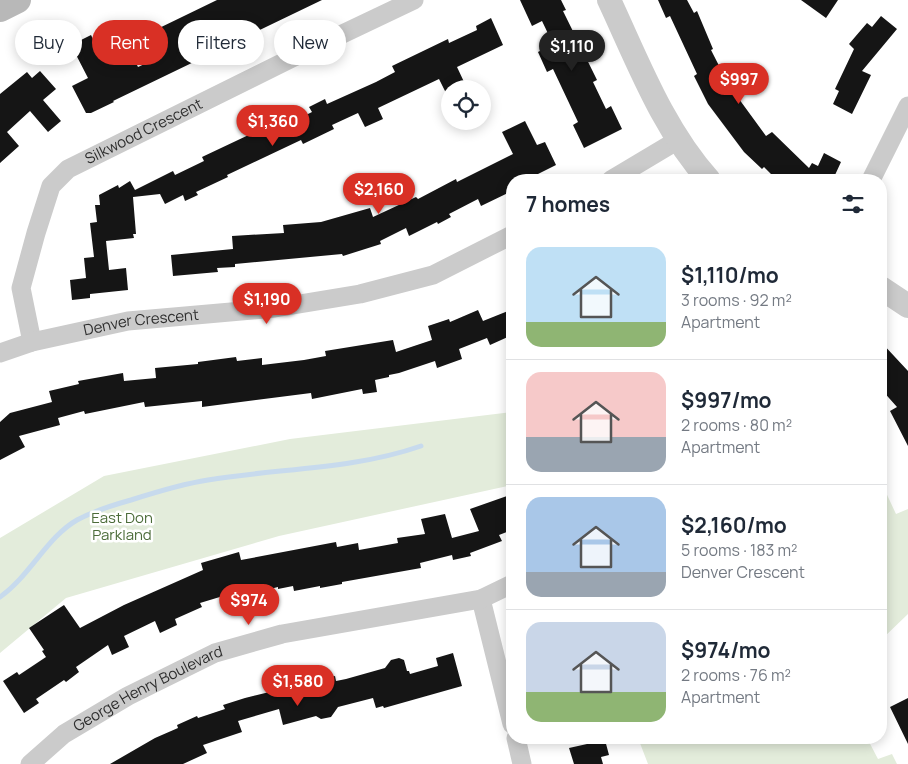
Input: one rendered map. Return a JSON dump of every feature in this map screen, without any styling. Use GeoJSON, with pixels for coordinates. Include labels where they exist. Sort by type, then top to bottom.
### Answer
{"type":"FeatureCollection","features":[{"type":"Feature","properties":{"kind":"main road"},"geometry":{"type":"LineString","coordinates":[[0,8],[18,0]]}},
{"type":"Feature","properties":{"kind":"street","name":"Silkwood Crescent"},"geometry":{"type":"LineString","coordinates":[[32,342],[21,288],[36,233],[52,186],[68,169],[414,0]]}},
{"type":"Feature","properties":{"kind":"street"},"geometry":{"type":"LineString","coordinates":[[609,0],[678,140],[704,174]]}},
{"type":"Feature","properties":{"kind":"street"},"geometry":{"type":"LineString","coordinates":[[874,174],[908,106]]}},
{"type":"Feature","properties":{"kind":"street"},"geometry":{"type":"LineString","coordinates":[[621,174],[678,140]]}},
{"type":"Feature","properties":{"kind":"street","name":"Denver Crescent"},"geometry":{"type":"LineString","coordinates":[[0,353],[32,342],[128,321],[276,308],[360,294],[433,275],[506,238]]}},
{"type":"Feature","properties":{"kind":"street"},"geometry":{"type":"LineString","coordinates":[[887,292],[908,306]]}},
{"type":"Feature","properties":{"kind":"street","name":"George Henry Boulevard"},"geometry":{"type":"LineString","coordinates":[[30,764],[64,734],[128,696],[215,653],[282,634],[481,599],[506,587]]}},
{"type":"Feature","properties":{"kind":"street"},"geometry":{"type":"LineString","coordinates":[[481,599],[506,700]]}},
{"type":"Feature","properties":{"kind":"street"},"geometry":{"type":"LineString","coordinates":[[517,744],[522,764]]}},
{"type":"Feature","properties":{"kind":"green space","name":"East Don Parkland"},"geometry":{"type":"Polygon","coordinates":[[[506,413],[506,486],[279,536],[66,598],[0,653],[0,538],[104,476],[290,439],[506,413]]]}},
{"type":"Feature","properties":{"kind":"green space"},"geometry":{"type":"Polygon","coordinates":[[[887,495],[896,514],[908,509],[908,614],[887,634],[887,495]]]}},
{"type":"Feature","properties":{"kind":"green space"},"geometry":{"type":"Polygon","coordinates":[[[640,744],[870,744],[878,759],[892,754],[897,764],[648,764],[640,744]]]}},
{"type":"Feature","properties":{"kind":"building"},"geometry":{"type":"Polygon","coordinates":[[[217,0],[322,0],[281,20],[274,20],[274,23],[264,28],[264,20],[178,20],[178,65],[187,65],[91,113],[86,113],[72,86],[88,78],[81,65],[82,40],[91,35],[92,37],[92,65],[137,65],[138,67],[142,65],[168,65],[168,24],[217,0]]]}},
{"type":"Feature","properties":{"kind":"building"},"geometry":{"type":"Polygon","coordinates":[[[520,0],[561,0],[566,10],[563,11],[597,80],[593,82],[606,109],[611,106],[622,129],[584,148],[573,125],[578,122],[553,69],[547,72],[538,52],[553,44],[542,21],[532,26],[520,0]]]}},
{"type":"Feature","properties":{"kind":"building"},"geometry":{"type":"Polygon","coordinates":[[[658,0],[687,0],[694,13],[697,11],[713,49],[711,50],[737,101],[739,99],[766,136],[772,132],[809,168],[812,163],[818,166],[824,153],[841,162],[835,174],[771,174],[764,167],[762,169],[744,152],[708,104],[694,76],[697,74],[670,16],[666,18],[658,0]]]}},
{"type":"Feature","properties":{"kind":"building"},"geometry":{"type":"Polygon","coordinates":[[[801,0],[838,0],[826,18],[801,0]]]}},
{"type":"Feature","properties":{"kind":"building"},"geometry":{"type":"Polygon","coordinates":[[[881,16],[897,29],[862,71],[871,75],[852,114],[833,104],[839,91],[835,89],[854,49],[849,44],[867,23],[872,27],[881,16]]]}},
{"type":"Feature","properties":{"kind":"building"},"geometry":{"type":"Polygon","coordinates":[[[491,18],[503,45],[457,67],[463,80],[441,80],[441,83],[439,79],[378,108],[383,119],[365,127],[358,113],[332,125],[334,129],[303,144],[301,140],[227,175],[228,177],[196,192],[198,195],[185,201],[183,195],[165,204],[160,194],[133,197],[136,234],[133,234],[134,238],[106,241],[109,270],[126,268],[128,290],[90,294],[90,298],[72,300],[70,280],[86,278],[84,258],[94,257],[90,223],[97,222],[95,205],[100,205],[99,195],[118,185],[119,188],[130,181],[135,190],[173,171],[175,175],[204,161],[202,157],[276,122],[279,126],[285,123],[286,125],[312,112],[309,107],[325,99],[327,104],[376,82],[395,72],[392,66],[448,39],[449,43],[477,30],[476,26],[491,18]]]}},
{"type":"Feature","properties":{"kind":"building"},"geometry":{"type":"Polygon","coordinates":[[[40,71],[56,89],[43,100],[61,121],[48,132],[30,111],[7,132],[19,146],[0,163],[0,94],[27,72],[32,78],[40,71]]]}},
{"type":"Feature","properties":{"kind":"building"},"geometry":{"type":"Polygon","coordinates":[[[525,121],[537,145],[545,142],[556,165],[538,174],[506,174],[506,194],[481,206],[478,199],[449,214],[451,217],[438,224],[437,222],[409,236],[406,228],[380,241],[381,244],[343,256],[342,254],[235,264],[235,267],[217,268],[218,272],[173,276],[171,255],[233,249],[232,236],[284,233],[283,225],[321,222],[370,208],[373,217],[416,197],[418,199],[456,179],[457,182],[513,154],[502,132],[525,121]]]}},
{"type":"Feature","properties":{"kind":"building"},"geometry":{"type":"Polygon","coordinates":[[[478,310],[483,321],[506,312],[506,338],[490,345],[487,338],[459,349],[462,359],[437,368],[435,361],[375,380],[377,392],[363,394],[362,389],[312,399],[311,393],[202,407],[202,401],[145,407],[144,402],[85,414],[84,411],[58,418],[60,425],[19,436],[25,447],[0,460],[0,422],[10,413],[52,402],[49,391],[79,384],[78,381],[123,373],[124,381],[156,378],[155,368],[198,364],[198,362],[236,357],[237,361],[262,358],[262,365],[304,360],[326,356],[325,351],[393,340],[396,352],[432,340],[428,326],[449,319],[450,322],[478,310]]]}},
{"type":"Feature","properties":{"kind":"building"},"geometry":{"type":"Polygon","coordinates":[[[887,348],[908,371],[908,446],[890,411],[897,407],[887,396],[887,348]]]}},
{"type":"Feature","properties":{"kind":"building"},"geometry":{"type":"Polygon","coordinates":[[[506,496],[506,532],[499,535],[502,541],[470,553],[471,556],[453,560],[452,555],[420,563],[421,568],[342,582],[342,584],[320,588],[320,586],[294,591],[293,586],[278,589],[278,587],[234,598],[233,593],[200,603],[202,607],[175,619],[177,625],[160,633],[155,621],[124,636],[129,647],[112,655],[108,645],[76,667],[79,672],[66,682],[64,680],[36,699],[39,703],[24,713],[3,681],[17,672],[19,675],[46,657],[42,651],[44,650],[29,628],[64,605],[80,628],[124,605],[203,570],[201,563],[239,552],[241,560],[336,542],[337,547],[358,543],[359,550],[398,543],[397,538],[425,534],[421,519],[445,514],[452,538],[479,531],[470,509],[506,496]]]}},
{"type":"Feature","properties":{"kind":"building"},"geometry":{"type":"Polygon","coordinates":[[[453,653],[462,686],[384,708],[383,706],[376,708],[373,698],[338,707],[331,717],[321,719],[316,716],[283,725],[279,709],[238,721],[242,732],[203,745],[207,753],[183,764],[110,764],[155,738],[178,728],[177,725],[197,716],[198,718],[225,709],[223,705],[335,676],[336,681],[346,679],[385,668],[391,660],[399,658],[404,660],[407,671],[410,674],[438,666],[436,658],[453,653]]]}},
{"type":"Feature","properties":{"kind":"building"},"geometry":{"type":"Polygon","coordinates":[[[908,698],[908,744],[890,707],[908,698]]]}},
{"type":"Feature","properties":{"kind":"building"},"geometry":{"type":"Polygon","coordinates":[[[587,744],[606,744],[609,755],[601,757],[603,764],[574,764],[569,748],[587,744]]]}},
{"type":"Feature","properties":{"kind":"waterway"},"geometry":{"type":"LineString","coordinates":[[0,597],[20,579],[47,546],[66,527],[104,508],[159,491],[198,482],[369,460],[421,446]]}}]}
